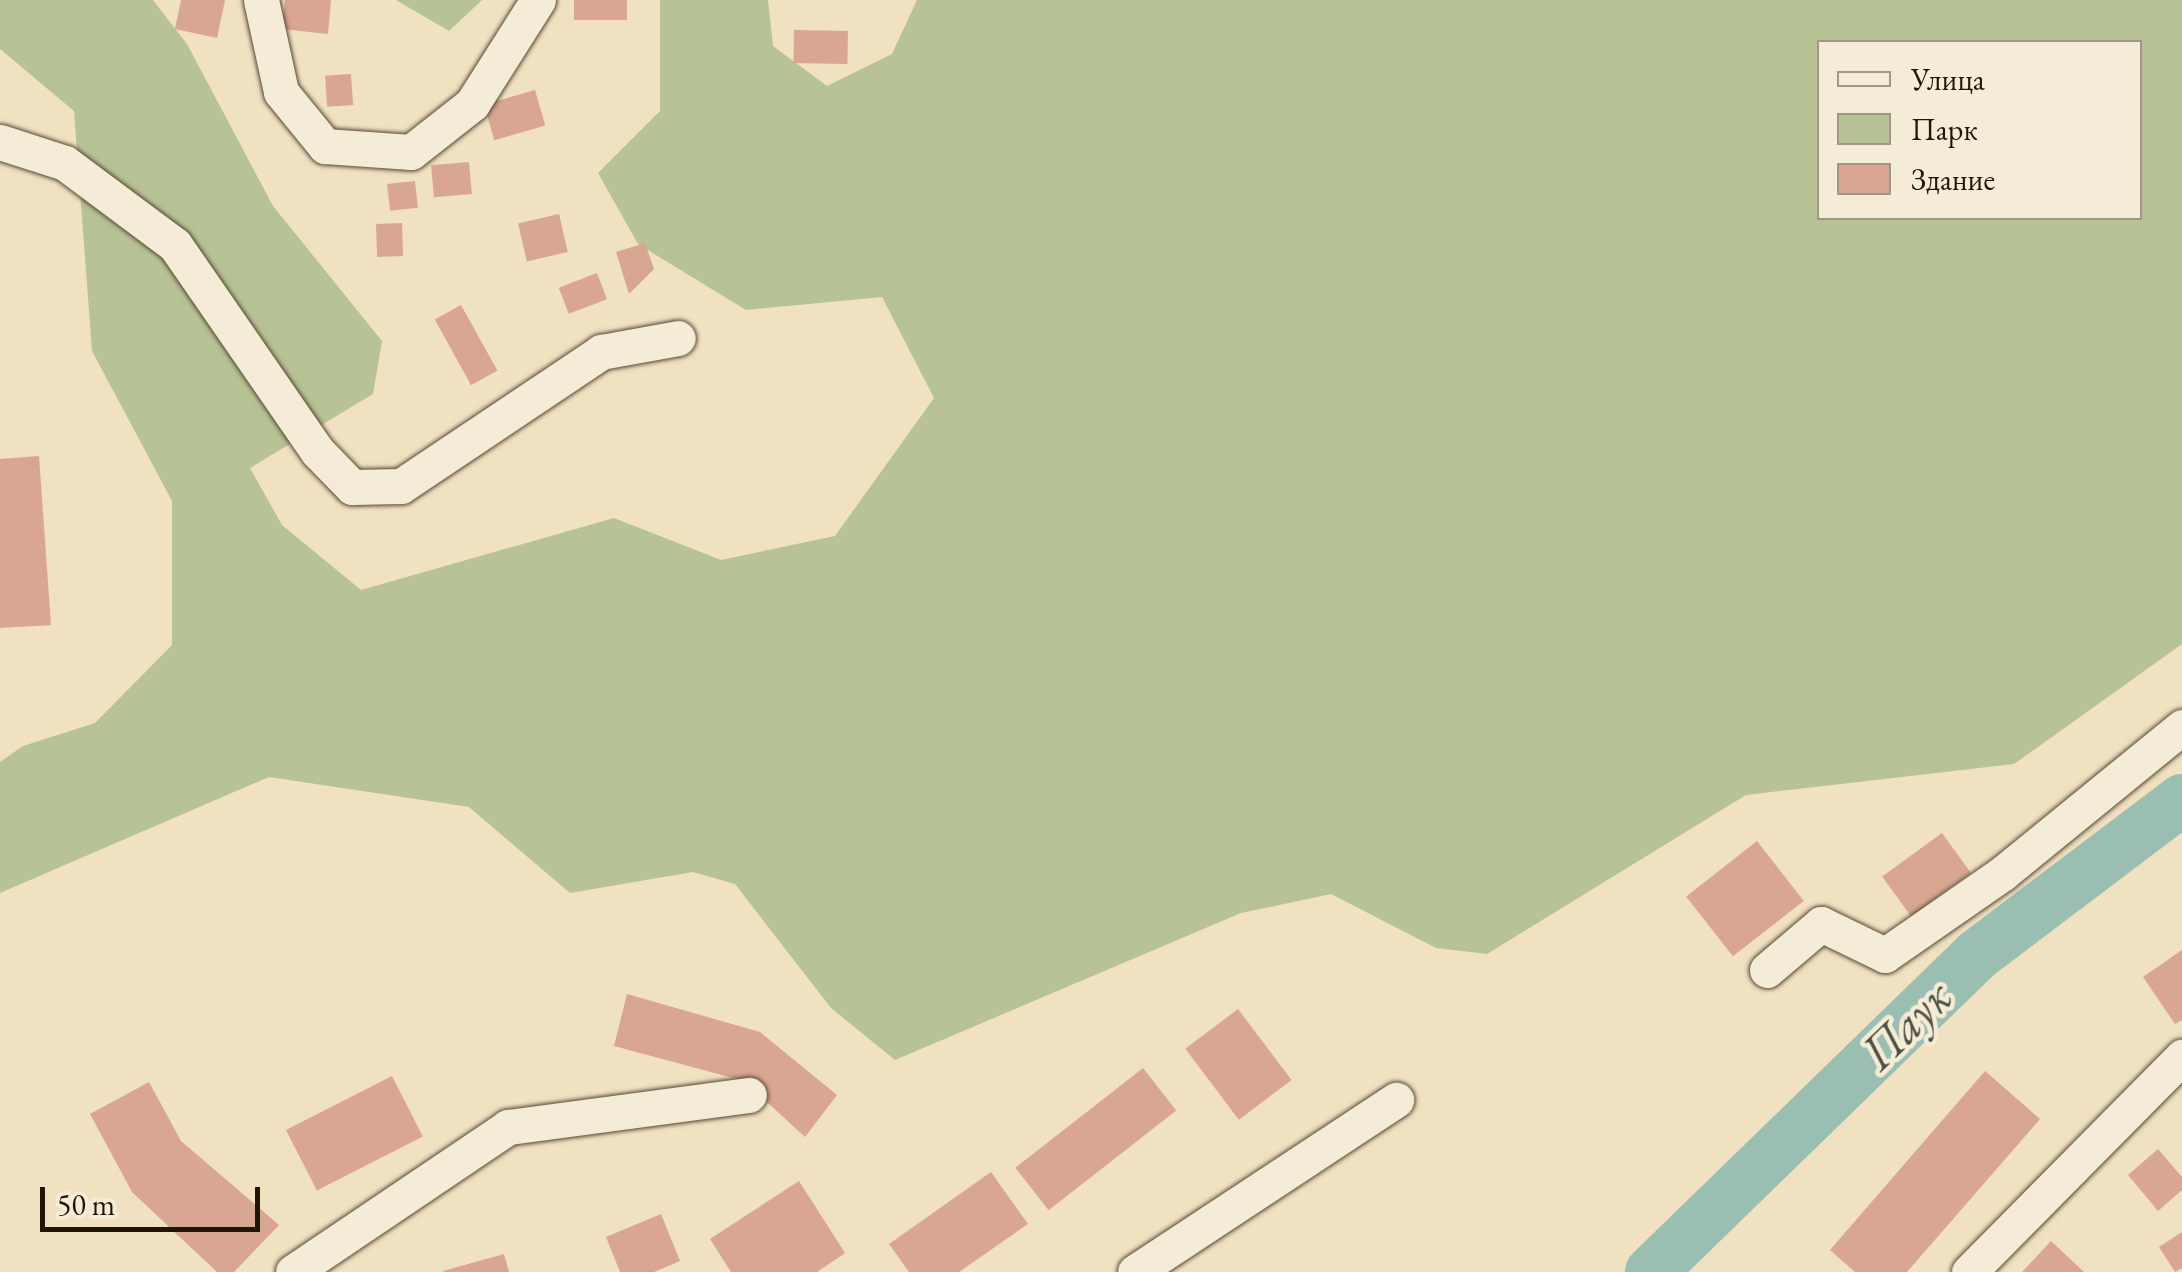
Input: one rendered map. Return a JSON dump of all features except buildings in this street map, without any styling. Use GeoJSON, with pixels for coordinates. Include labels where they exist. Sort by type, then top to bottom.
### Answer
{"type":"FeatureCollection","features":[{"type":"Feature","properties":{"kind":"street"},"geometry":{"type":"LineString","coordinates":[[261,0],[280,92],[325,146],[411,152],[472,104],[538,0]]}},
{"type":"Feature","properties":{"kind":"street"},"geometry":{"type":"LineString","coordinates":[[0,142],[65,164],[174,246],[318,452],[352,486],[401,486],[600,352],[678,338]]}},
{"type":"Feature","properties":{"kind":"street"},"geometry":{"type":"LineString","coordinates":[[1767,970],[1821,924],[1886,955],[2003,873],[2182,728]]}},
{"type":"Feature","properties":{"kind":"street"},"geometry":{"type":"LineString","coordinates":[[1969,1272],[2182,1057]]}},
{"type":"Feature","properties":{"kind":"street"},"geometry":{"type":"LineString","coordinates":[[293,1272],[508,1127],[748,1095]]}},
{"type":"Feature","properties":{"kind":"street"},"geometry":{"type":"LineString","coordinates":[[1135,1272],[1396,1100]]}},
{"type":"Feature","properties":{"kind":"green space"},"geometry":{"type":"Polygon","coordinates":[[[0,0],[153,0],[187,44],[273,206],[382,341],[373,394],[250,468],[282,525],[361,590],[614,518],[721,560],[835,536],[934,398],[882,297],[746,310],[638,244],[598,173],[660,111],[660,0],[768,0],[773,46],[827,86],[892,54],[917,0],[2182,0],[2182,644],[2014,764],[1746,795],[1487,954],[1436,948],[1331,894],[1241,913],[895,1060],[831,1008],[735,884],[693,872],[570,893],[469,807],[269,777],[0,893],[0,762],[23,746],[95,723],[172,645],[172,501],[92,351],[74,111],[0,49],[0,0]]]}},
{"type":"Feature","properties":{"kind":"green space"},"geometry":{"type":"Polygon","coordinates":[[[396,0],[482,0],[449,31],[396,0]]]}},
{"type":"Feature","properties":{"kind":"waterway","name":"Паук"},"geometry":{"type":"LineString","coordinates":[[1651,1272],[1977,955],[2182,800]]}}]}
